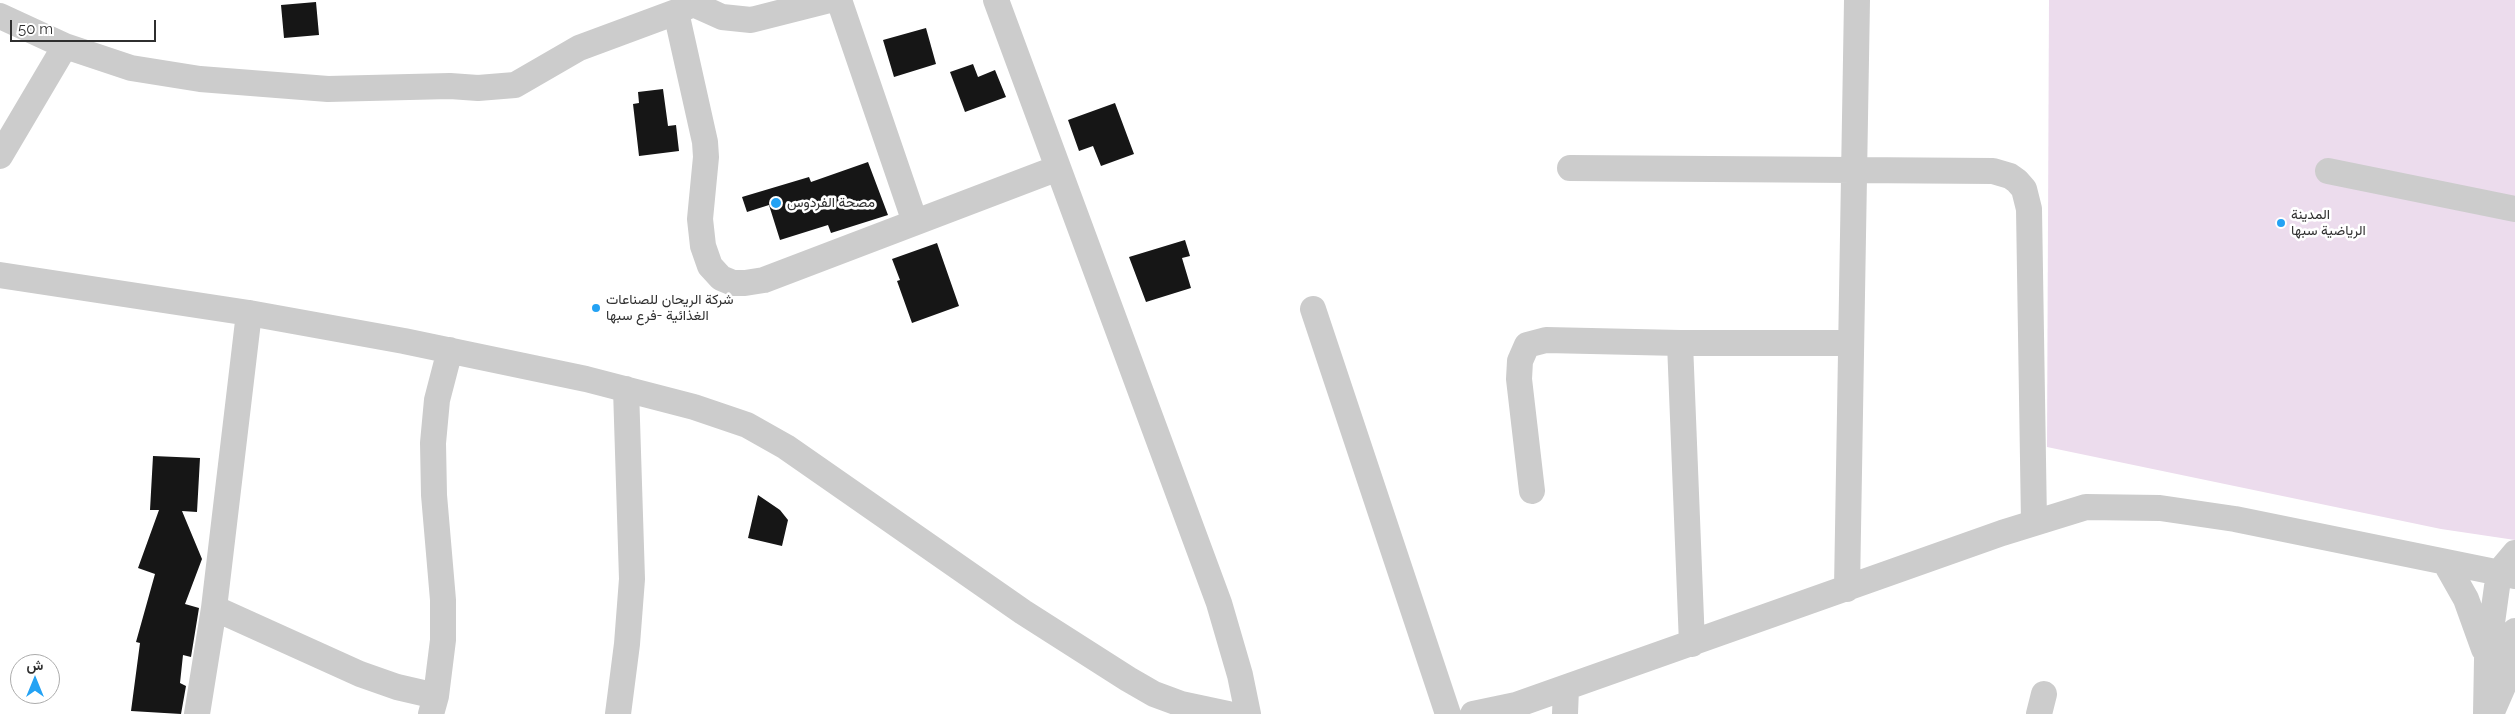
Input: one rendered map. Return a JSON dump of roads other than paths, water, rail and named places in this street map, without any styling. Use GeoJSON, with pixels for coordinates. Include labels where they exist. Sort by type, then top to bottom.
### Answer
{"type":"FeatureCollection","features":[{"type":"Feature","properties":{"kind":"street"},"geometry":{"type":"LineString","coordinates":[[0,16],[65,46],[131,68],[245,83],[328,89],[500,87],[515,85],[579,48],[675,8],[750,20],[830,0]]}},
{"type":"Feature","properties":{"kind":"street"},"geometry":{"type":"LineString","coordinates":[[839,0],[914,222]]}},
{"type":"Feature","properties":{"kind":"street"},"geometry":{"type":"LineString","coordinates":[[996,0],[1219,602],[1240,675],[1248,714]]}},
{"type":"Feature","properties":{"kind":"street"},"geometry":{"type":"LineString","coordinates":[[1846,589],[1857,0]]}},
{"type":"Feature","properties":{"kind":"street"},"geometry":{"type":"LineString","coordinates":[[675,8],[705,142],[706,157],[700,219],[703,246],[710,266],[720,278],[733,283],[764,280],[1058,168]]}},
{"type":"Feature","properties":{"kind":"street"},"geometry":{"type":"LineString","coordinates":[[0,156],[65,46]]}},
{"type":"Feature","properties":{"kind":"street"},"geometry":{"type":"LineString","coordinates":[[1570,168],[1993,171],[2010,176],[2024,189],[2029,209],[2034,522]]}},
{"type":"Feature","properties":{"kind":"street"},"geometry":{"type":"LineString","coordinates":[[2328,171],[2515,209]]}},
{"type":"Feature","properties":{"kind":"street"},"geometry":{"type":"LineString","coordinates":[[0,275],[250,313],[450,350],[694,407],[747,425],[786,447],[1023,612],[1128,679],[1154,694],[1181,704],[1228,714]]}},
{"type":"Feature","properties":{"kind":"street"},"geometry":{"type":"LineString","coordinates":[[1313,309],[1448,714]]}},
{"type":"Feature","properties":{"kind":"street"},"geometry":{"type":"LineString","coordinates":[[197,714],[214,608],[250,313]]}},
{"type":"Feature","properties":{"kind":"street"},"geometry":{"type":"LineString","coordinates":[[1532,491],[1519,379],[1520,361],[1527,345],[1546,340],[1680,343],[1851,343]]}},
{"type":"Feature","properties":{"kind":"street"},"geometry":{"type":"LineString","coordinates":[[1680,343],[1692,644]]}},
{"type":"Feature","properties":{"kind":"street"},"geometry":{"type":"LineString","coordinates":[[214,608],[360,674],[398,687],[433,705],[443,640],[443,600],[434,495],[433,443],[437,400],[450,350]]}},
{"type":"Feature","properties":{"kind":"street"},"geometry":{"type":"LineString","coordinates":[[618,714],[626,653],[632,579],[626,390]]}},
{"type":"Feature","properties":{"kind":"street"},"geometry":{"type":"LineString","coordinates":[[1473,714],[1516,705],[2034,522],[2086,507],[2160,508],[2235,519],[2445,562],[2510,567],[2487,659],[2486,714]]}},
{"type":"Feature","properties":{"kind":"street"},"geometry":{"type":"LineString","coordinates":[[2445,562],[2472,612],[2487,659]]}},
{"type":"Feature","properties":{"kind":"street"},"geometry":{"type":"LineString","coordinates":[[2491,714],[2508,675],[2515,631]]}},
{"type":"Feature","properties":{"kind":"street"},"geometry":{"type":"LineString","coordinates":[[1565,714],[1566,688]]}},
{"type":"Feature","properties":{"kind":"place","name":"مصحة الفردوس"},"geometry":{"type":"Point","coordinates":[776,203]}},
{"type":"Feature","properties":{"kind":"place","name":"المدينة الرياضية سبها"},"geometry":{"type":"Point","coordinates":[2281,223]}},
{"type":"Feature","properties":{"kind":"place","name":"شركة الريحان للصناعات الغذائية -فرع سبها"},"geometry":{"type":"Point","coordinates":[596,308]}}]}
